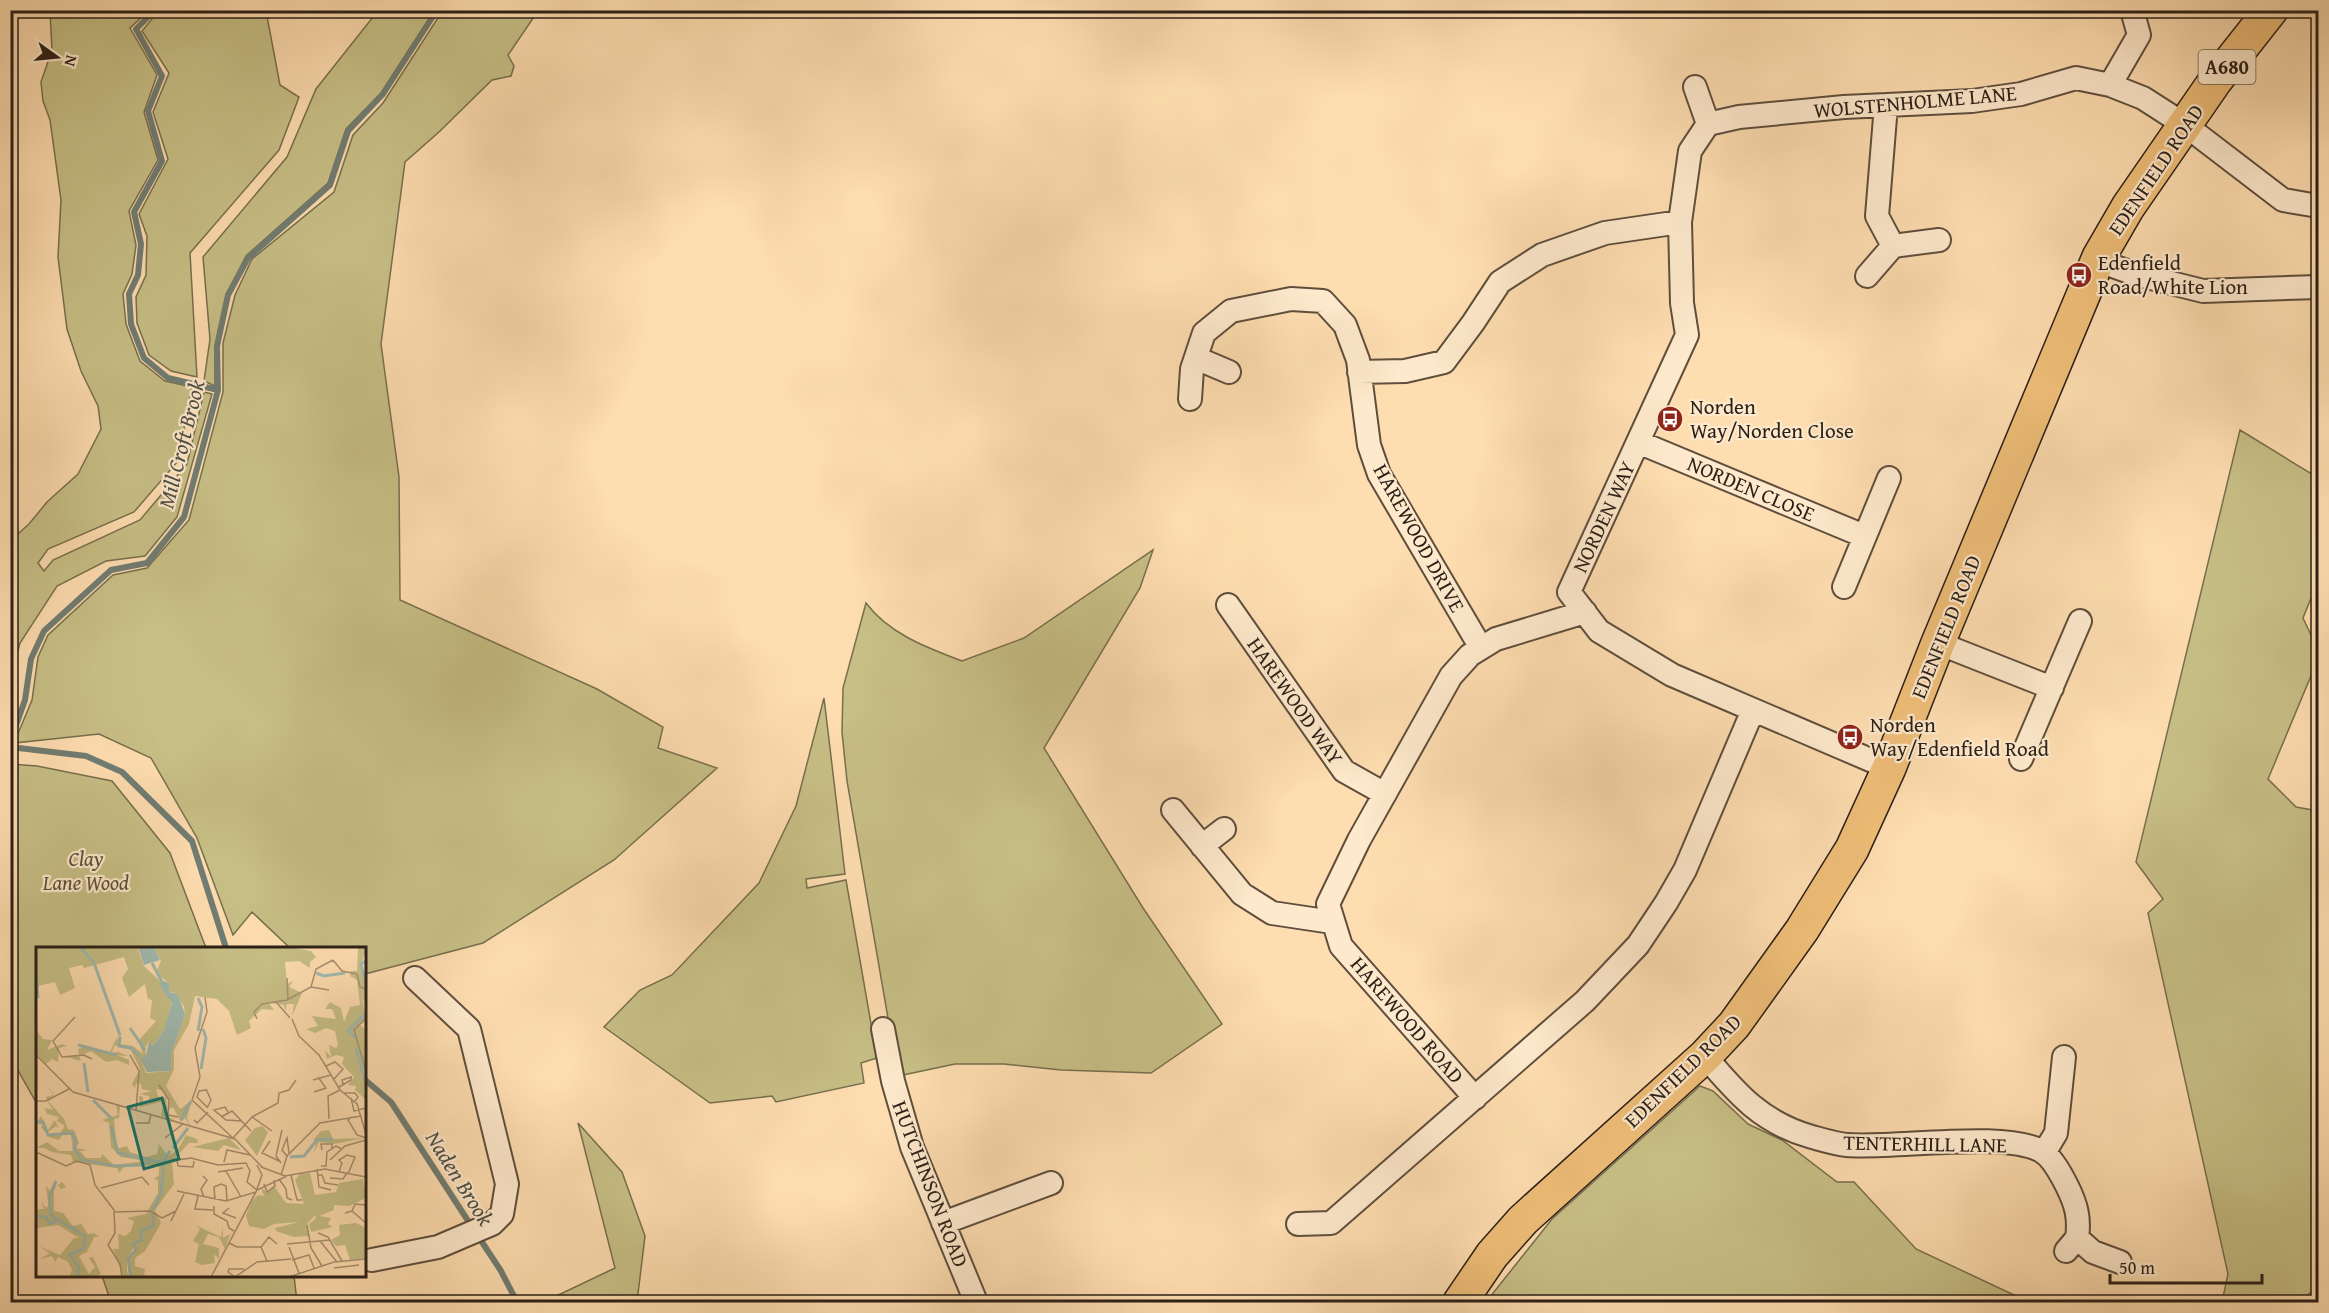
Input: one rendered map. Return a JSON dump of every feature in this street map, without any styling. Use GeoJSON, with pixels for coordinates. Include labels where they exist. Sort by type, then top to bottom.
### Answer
{"type":"FeatureCollection","features":[{"type":"Feature","properties":{"kind":"main road","name":"EDENFIELD ROAD"},"geometry":{"type":"LineString","coordinates":[[1460,1302],[1492,1255],[1523,1220],[1705,1056],[1734,1025],[1802,930],[1852,849],[1889,768],[1938,643],[2099,257],[2128,207],[2215,81],[2271,10]]}},
{"type":"Feature","properties":{"kind":"street"},"geometry":{"type":"LineString","coordinates":[[2110,85],[2139,35],[2132,10]]}},
{"type":"Feature","properties":{"kind":"street","name":"WOLSTENHOLME LANE"},"geometry":{"type":"LineString","coordinates":[[1708,124],[1739,117],[1982,100],[2021,94],[2076,78],[2110,85],[2143,98],[2185,125],[2283,200],[2319,206]]}},
{"type":"Feature","properties":{"kind":"street"},"geometry":{"type":"LineString","coordinates":[[1695,87],[1708,124]]}},
{"type":"Feature","properties":{"kind":"street"},"geometry":{"type":"LineString","coordinates":[[1886,105],[1877,216],[1893,246]]}},
{"type":"Feature","properties":{"kind":"street","name":"NORDEN WAY"},"geometry":{"type":"LineString","coordinates":[[1708,124],[1690,151],[1680,222],[1682,303],[1687,335],[1569,591],[1599,631],[1672,675],[1889,768]]}},
{"type":"Feature","properties":{"kind":"street"},"geometry":{"type":"LineString","coordinates":[[1359,372],[1405,371],[1444,362],[1500,282],[1542,255],[1605,233],[1680,222]]}},
{"type":"Feature","properties":{"kind":"street"},"geometry":{"type":"LineString","coordinates":[[1867,276],[1893,246],[1939,240]]}},
{"type":"Feature","properties":{"kind":"street"},"geometry":{"type":"LineString","coordinates":[[2099,257],[2110,265],[2135,274],[2203,291],[2319,287]]}},
{"type":"Feature","properties":{"kind":"street","name":"HAREWOOD DRIVE"},"geometry":{"type":"LineString","coordinates":[[1190,399],[1192,369],[1204,333],[1231,311],[1291,299],[1323,301],[1345,325],[1358,360],[1369,445],[1379,474],[1481,648]]}},
{"type":"Feature","properties":{"kind":"street"},"geometry":{"type":"LineString","coordinates":[[1196,358],[1229,372]]}},
{"type":"Feature","properties":{"kind":"street","name":"NORDEN CLOSE"},"geometry":{"type":"LineString","coordinates":[[1638,442],[1864,536]]}},
{"type":"Feature","properties":{"kind":"street"},"geometry":{"type":"LineString","coordinates":[[1844,587],[1889,478]]}},
{"type":"Feature","properties":{"kind":"street","name":"HAREWOOD ROAD"},"geometry":{"type":"LineString","coordinates":[[1585,612],[1496,639],[1470,655],[1451,676],[1359,840],[1328,904],[1341,945],[1474,1098],[1586,1001],[1638,945],[1685,870],[1753,710]]}},
{"type":"Feature","properties":{"kind":"street","name":"HAREWOOD WAY"},"geometry":{"type":"LineString","coordinates":[[1241,613],[1344,771],[1385,794]]}},
{"type":"Feature","properties":{"kind":"street"},"geometry":{"type":"LineString","coordinates":[[2021,759],[2080,621]]}},
{"type":"Feature","properties":{"kind":"street"},"geometry":{"type":"LineString","coordinates":[[1938,643],[2052,688]]}},
{"type":"Feature","properties":{"kind":"street"},"geometry":{"type":"LineString","coordinates":[[1173,810],[1242,894],[1272,913],[1332,922]]}},
{"type":"Feature","properties":{"kind":"street"},"geometry":{"type":"LineString","coordinates":[[1202,846],[1224,829]]}},
{"type":"Feature","properties":{"kind":"street"},"geometry":{"type":"LineString","coordinates":[[372,1260],[438,1247],[469,1236],[497,1219],[507,1184],[469,1029],[415,978]]}},
{"type":"Feature","properties":{"kind":"street","name":"HUTCHINSON ROAD"},"geometry":{"type":"LineString","coordinates":[[883,1029],[893,1081],[912,1147],[976,1302]]}},
{"type":"Feature","properties":{"kind":"street","name":"TENTERHILL LANE"},"geometry":{"type":"LineString","coordinates":[[1705,1056],[1739,1096],[1762,1115],[1782,1126],[1811,1137],[1846,1145],[2006,1143],[2044,1153]]}},
{"type":"Feature","properties":{"kind":"street"},"geometry":{"type":"LineString","coordinates":[[2064,1058],[2056,1133],[2044,1153],[2062,1177],[2076,1204],[2079,1223],[2072,1244],[2120,1262]]}},
{"type":"Feature","properties":{"kind":"street"},"geometry":{"type":"LineString","coordinates":[[1298,1224],[1331,1223],[1474,1098]]}},
{"type":"Feature","properties":{"kind":"street"},"geometry":{"type":"LineString","coordinates":[[943,1222],[1051,1182]]}},
{"type":"Feature","properties":{"kind":"green space"},"geometry":{"type":"Polygon","coordinates":[[[443,10],[538,11],[508,55],[514,66],[511,76],[492,80],[405,162],[381,344],[399,477],[400,600],[597,689],[663,727],[658,748],[717,768],[614,860],[483,943],[366,974],[366,947],[289,947],[252,912],[233,935],[197,838],[151,758],[99,734],[14,743],[32,700],[38,657],[48,635],[113,575],[147,568],[189,520],[223,392],[223,343],[235,295],[252,259],[334,192],[353,135],[383,103],[443,10]]]}},
{"type":"Feature","properties":{"kind":"green space"},"geometry":{"type":"Polygon","coordinates":[[[50,11],[145,11],[144,15],[130,28],[157,75],[144,112],[158,160],[129,211],[136,245],[132,274],[123,294],[126,324],[140,361],[165,381],[192,387],[178,461],[134,512],[48,549],[38,563],[44,571],[53,560],[140,520],[187,464],[204,392],[212,394],[177,517],[145,556],[106,561],[57,586],[20,643],[11,677],[11,540],[29,524],[47,502],[78,474],[101,429],[98,406],[81,371],[67,329],[58,257],[61,200],[50,120],[43,101],[41,82],[52,50],[50,11]]]}},
{"type":"Feature","properties":{"kind":"green space"},"geometry":{"type":"Polygon","coordinates":[[[154,11],[266,11],[280,85],[299,97],[279,150],[190,253],[197,377],[171,371],[149,355],[137,323],[136,297],[146,275],[147,236],[139,214],[168,159],[153,112],[169,73],[142,31],[152,19],[154,11]]]}},
{"type":"Feature","properties":{"kind":"green space"},"geometry":{"type":"Polygon","coordinates":[[[375,11],[434,11],[381,93],[346,129],[328,183],[246,256],[227,294],[215,347],[215,386],[204,381],[210,339],[203,257],[287,157],[316,89],[373,17],[375,11]]]}},
{"type":"Feature","properties":{"kind":"green space"},"geometry":{"type":"Polygon","coordinates":[[[2240,430],[2310,473],[2318,470],[2318,581],[2303,618],[2318,650],[2318,659],[2268,779],[2296,807],[2318,811],[2318,1292],[2310,1293],[2299,1302],[2222,1302],[2228,1274],[2148,913],[2163,899],[2136,862],[2240,430]]]}},
{"type":"Feature","properties":{"kind":"green space"},"geometry":{"type":"Polygon","coordinates":[[[1153,550],[1140,588],[1044,748],[1143,908],[1222,1024],[1151,1073],[1061,1070],[1004,1064],[955,1064],[898,1076],[847,781],[842,732],[843,688],[866,603],[875,614],[898,632],[962,661],[1024,638],[1153,550]]]}},
{"type":"Feature","properties":{"kind":"green space"},"geometry":{"type":"Polygon","coordinates":[[[824,698],[845,874],[806,879],[807,888],[846,880],[877,1058],[861,1063],[864,1083],[776,1102],[772,1096],[710,1103],[604,1027],[640,990],[672,975],[759,883],[796,806],[824,698]]]}},
{"type":"Feature","properties":{"kind":"green space","name":"Clay Lane Wood"},"geometry":{"type":"Polygon","coordinates":[[[10,764],[37,766],[112,781],[170,853],[206,947],[36,947],[36,1102],[11,1058],[10,764]]]}},
{"type":"Feature","properties":{"kind":"green space"},"geometry":{"type":"Polygon","coordinates":[[[1700,1086],[1713,1091],[1748,1124],[1782,1140],[1837,1182],[1854,1182],[1916,1249],[2029,1302],[1486,1302],[1552,1219],[1700,1086]]]}},
{"type":"Feature","properties":{"kind":"green space"},"geometry":{"type":"Polygon","coordinates":[[[578,1123],[622,1172],[645,1236],[637,1302],[556,1302],[552,1298],[615,1268],[578,1123]]]}},
{"type":"Feature","properties":{"kind":"green space"},"geometry":{"type":"Polygon","coordinates":[[[102,1277],[294,1277],[297,1302],[111,1302],[102,1277]]]}},
{"type":"Feature","properties":{"kind":"waterway"},"geometry":{"type":"LineString","coordinates":[[150,10],[148,17],[136,29],[162,76],[148,111],[162,161],[134,212],[141,244],[138,275],[129,294],[131,324],[144,358],[168,378],[218,390]]}},
{"type":"Feature","properties":{"kind":"waterway","name":"Mill Croft Brook"},"geometry":{"type":"LineString","coordinates":[[10,742],[25,700],[31,659],[44,631],[111,570],[147,563],[184,517],[218,390],[217,346],[228,295],[248,258],[330,185],[348,131],[383,94],[437,10]]}},
{"type":"Feature","properties":{"kind":"waterway","name":"Naden Brook"},"geometry":{"type":"LineString","coordinates":[[10,747],[86,756],[122,772],[192,841],[226,947]]}},
{"type":"Feature","properties":{"kind":"waterway","name":"Naden Brook"},"geometry":{"type":"LineString","coordinates":[[366,1081],[391,1102],[472,1227]]}},
{"type":"Feature","properties":{"kind":"waterway","name":"Naden Brook"},"geometry":{"type":"LineString","coordinates":[[478,1236],[501,1271],[517,1302]]}},
{"type":"Feature","properties":{"kind":"place","name":"Edenfield Road/White Lion"},"geometry":{"type":"Point","coordinates":[2079,275]}},
{"type":"Feature","properties":{"kind":"place","name":"Norden Way/Norden Close"},"geometry":{"type":"Point","coordinates":[1670,419]}},
{"type":"Feature","properties":{"kind":"place","name":"Norden Way/Edenfield Road"},"geometry":{"type":"Point","coordinates":[1850,737]}}]}
